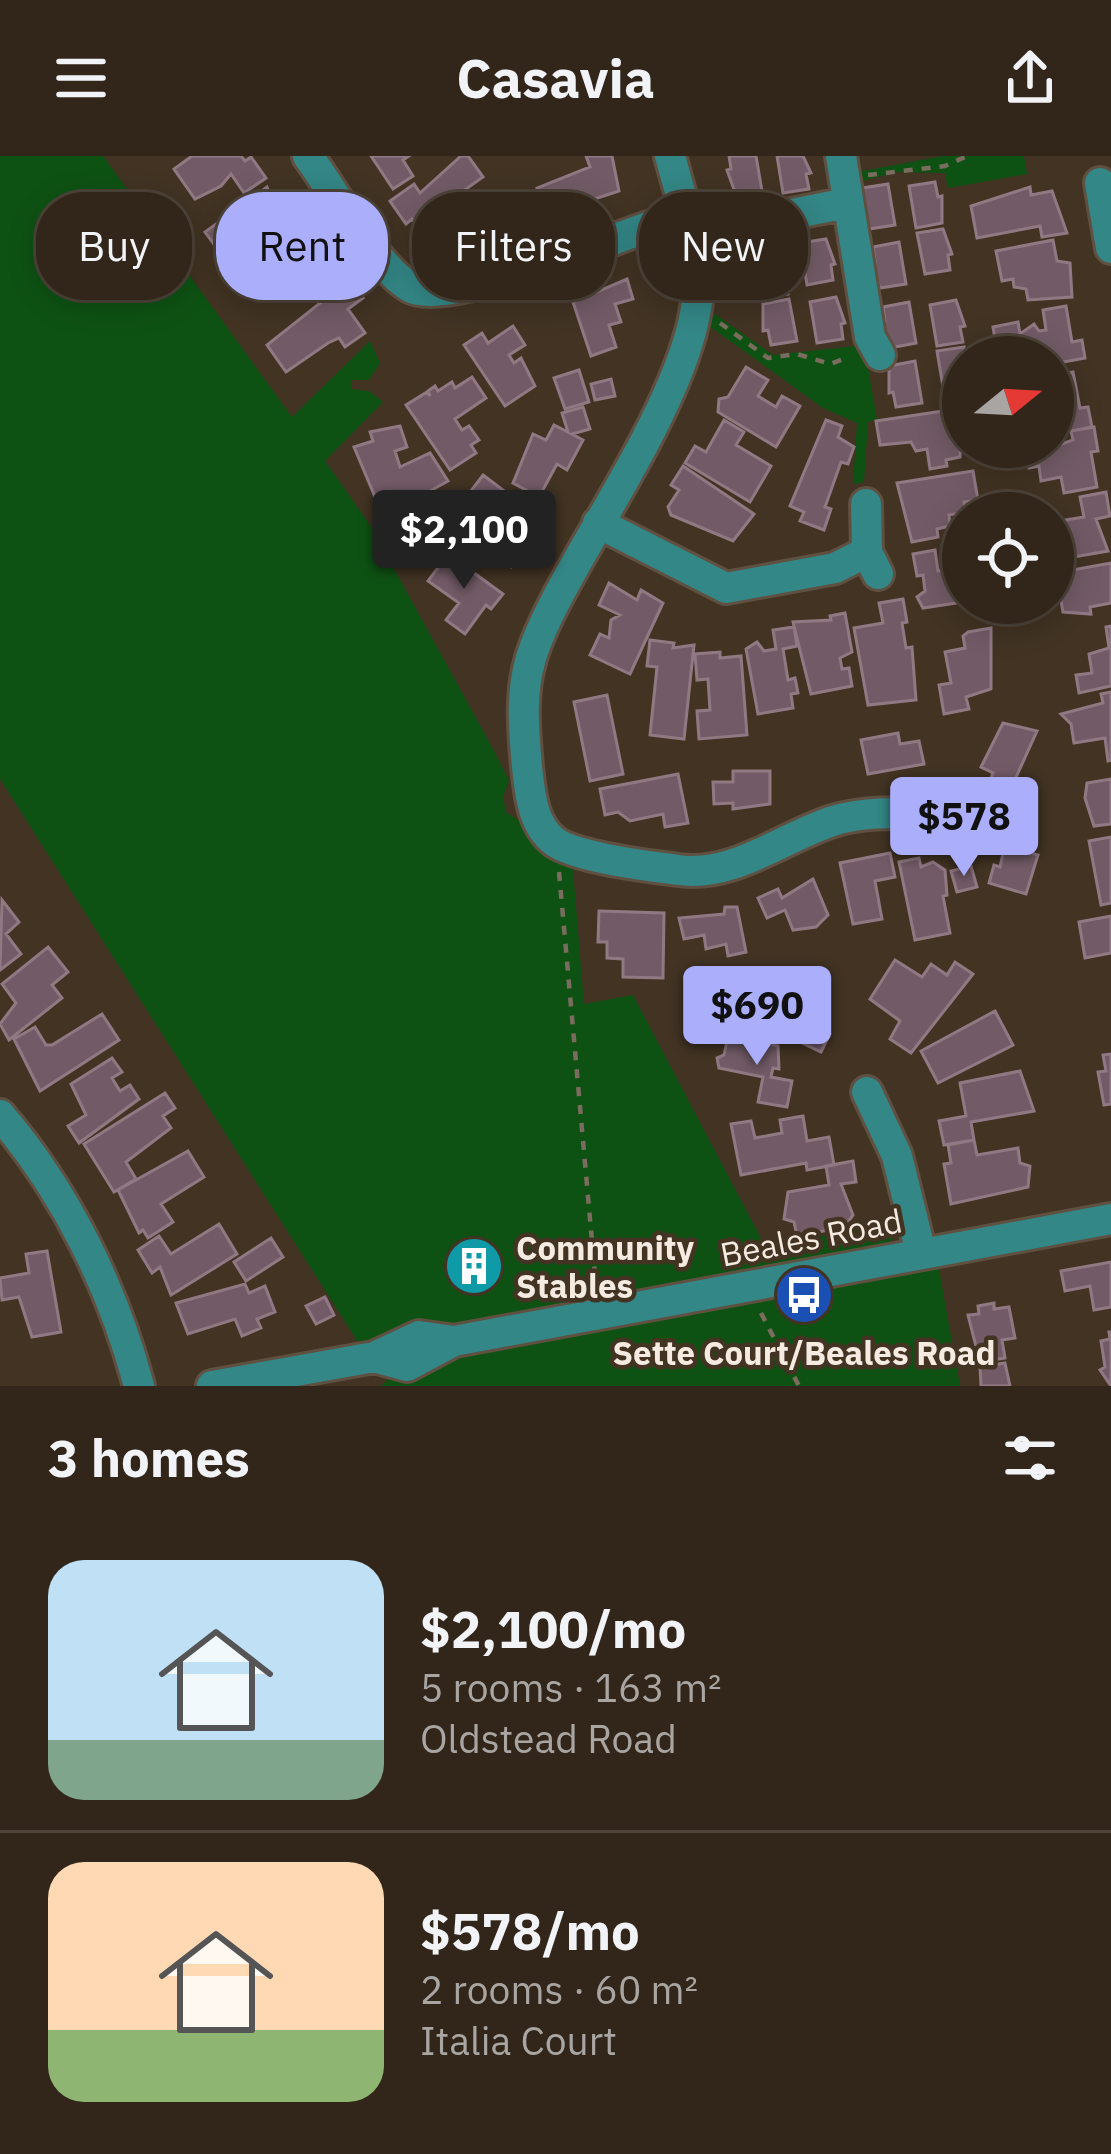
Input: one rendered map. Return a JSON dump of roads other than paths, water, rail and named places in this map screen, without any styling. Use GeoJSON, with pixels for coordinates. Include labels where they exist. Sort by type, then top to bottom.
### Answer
{"type":"FeatureCollection","features":[{"type":"Feature","properties":{"kind":"street"},"geometry":{"type":"LineString","coordinates":[[308,156],[396,276],[425,293],[461,290],[639,230]]}},
{"type":"Feature","properties":{"kind":"street"},"geometry":{"type":"LineString","coordinates":[[670,156],[676,192]]}},
{"type":"Feature","properties":{"kind":"street"},"geometry":{"type":"LineString","coordinates":[[1098,180],[1111,248]]}},
{"type":"Feature","properties":{"kind":"street"},"geometry":{"type":"LineString","coordinates":[[808,197],[845,181],[871,353]]}},
{"type":"Feature","properties":{"kind":"street"},"geometry":{"type":"LineString","coordinates":[[697,300],[695,333],[550,608],[529,663],[523,728],[530,799],[545,833],[556,843],[673,870],[704,871],[844,818],[951,815]]}},
{"type":"Feature","properties":{"kind":"street"},"geometry":{"type":"LineString","coordinates":[[598,523],[725,588],[873,563],[866,504]]}},
{"type":"Feature","properties":{"kind":"street"},"geometry":{"type":"LineString","coordinates":[[867,1092],[890,1135],[921,1253]]}},
{"type":"Feature","properties":{"kind":"street"},"geometry":{"type":"LineString","coordinates":[[0,1115],[80,1234],[122,1328],[139,1386]]}},
{"type":"Feature","properties":{"kind":"street","name":"Beales Road"},"geometry":{"type":"LineString","coordinates":[[212,1386],[407,1366],[454,1341],[1111,1219]]}},
{"type":"Feature","properties":{"kind":"place","name":"Community Stables"},"geometry":{"type":"Point","coordinates":[474,1266]}},
{"type":"Feature","properties":{"kind":"place","name":"Sette Court/Beales Road"},"geometry":{"type":"Point","coordinates":[804,1295]}}]}
